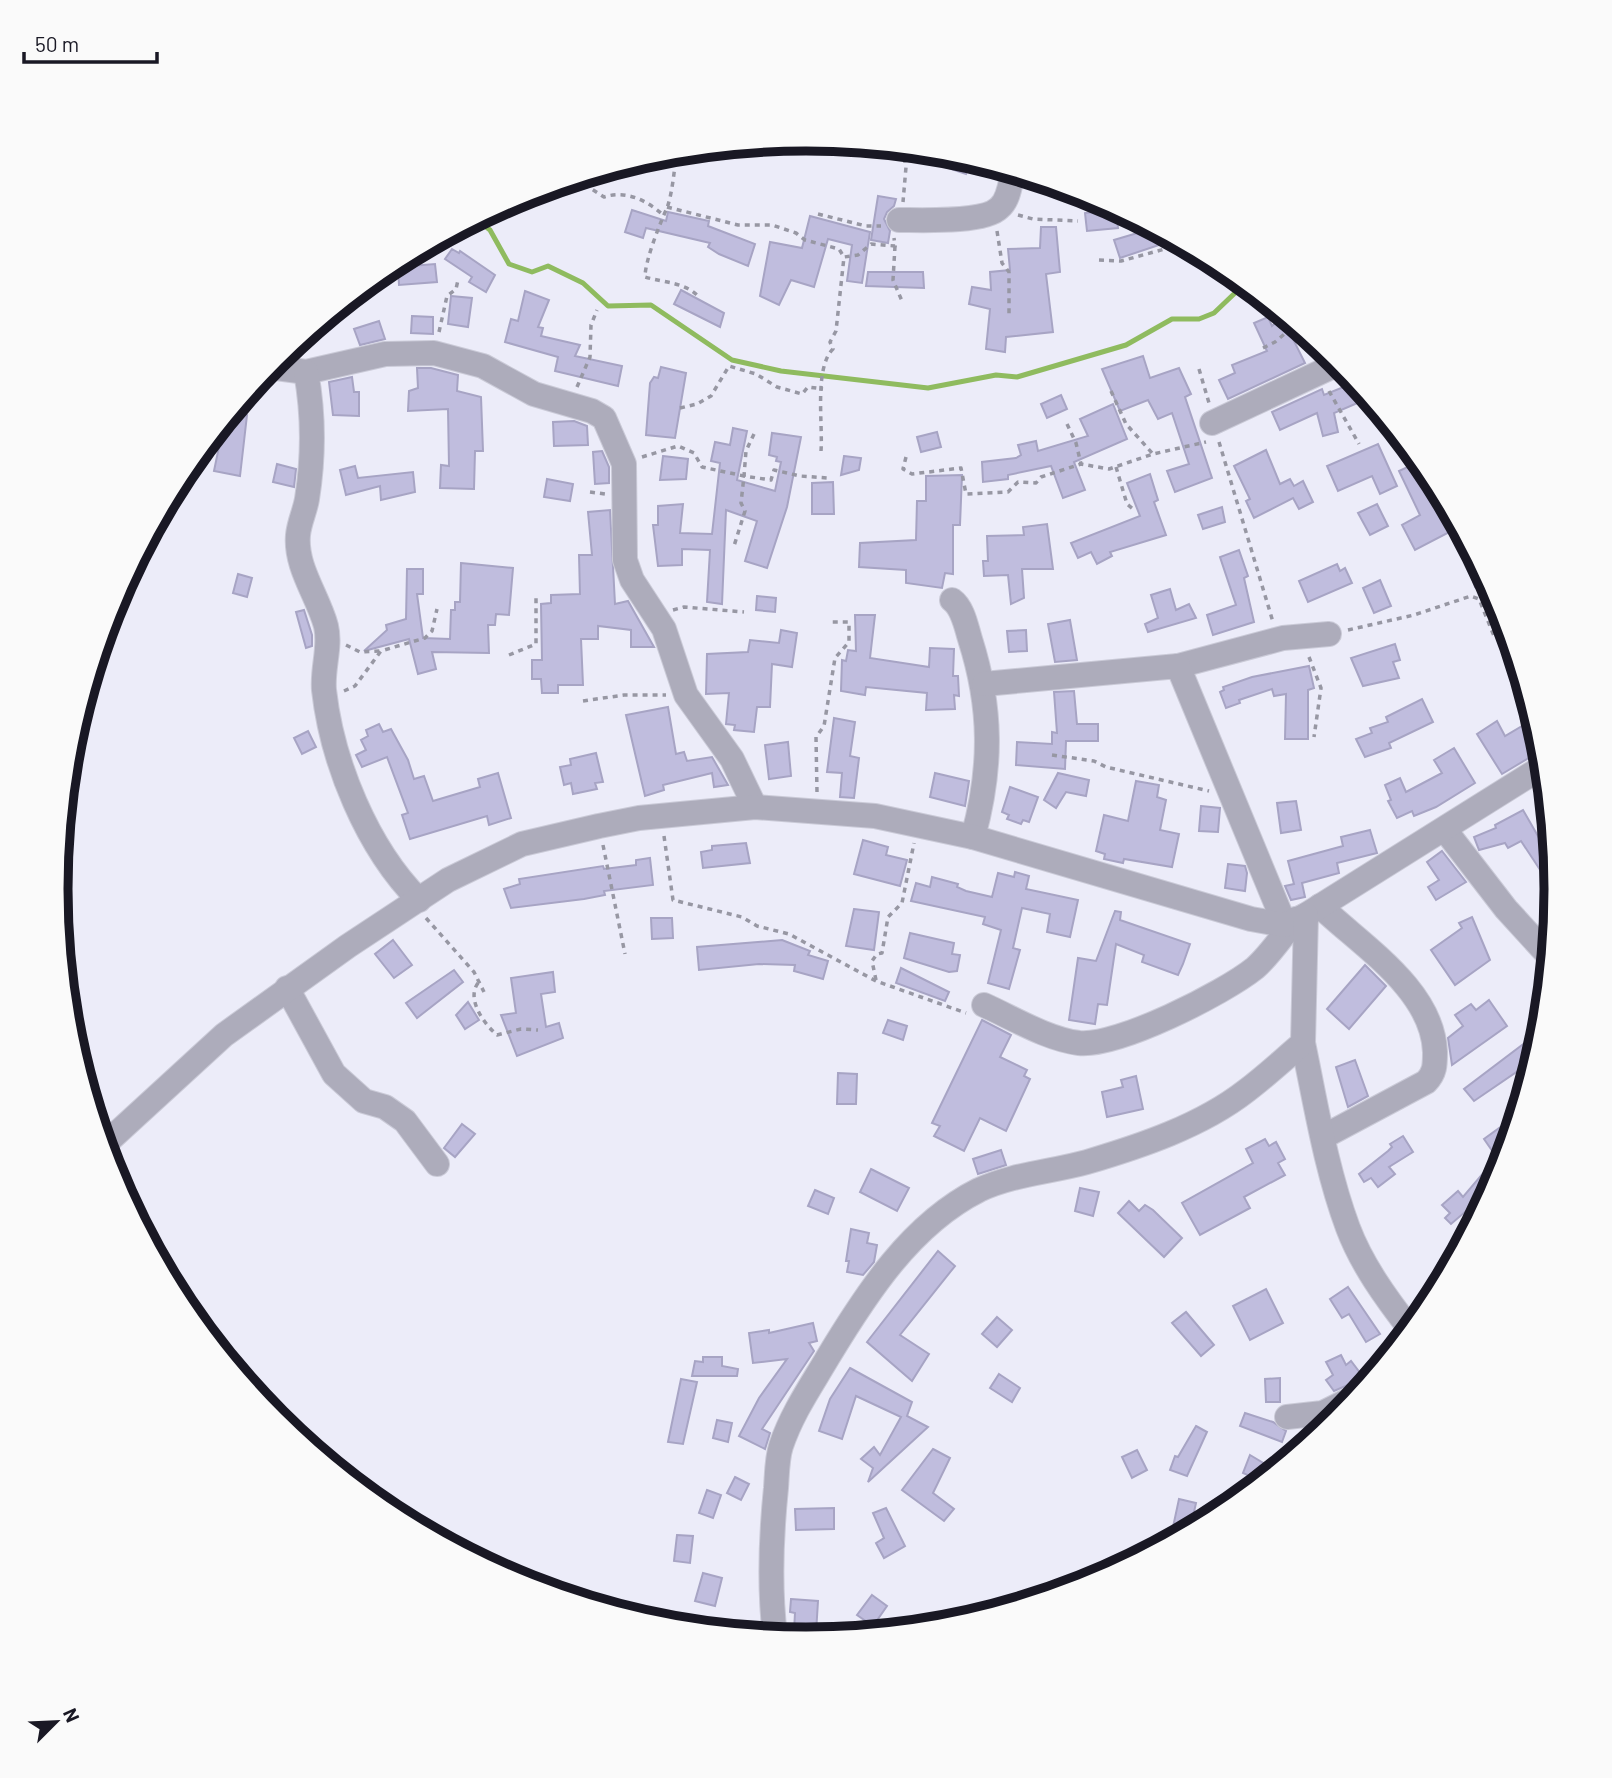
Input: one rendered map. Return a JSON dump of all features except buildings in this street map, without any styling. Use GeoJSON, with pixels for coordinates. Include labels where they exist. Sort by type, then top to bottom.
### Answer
{"type":"FeatureCollection","features":[{"type":"Feature","properties":{"kind":"street"},"geometry":{"type":"LineString","coordinates":[[896,223],[996,210],[1005,201],[1011,180]]}},
{"type":"Feature","properties":{"kind":"street"},"geometry":{"type":"LineString","coordinates":[[282,369],[306,372],[385,354],[434,354],[483,366],[522,388],[604,418],[624,464],[625,560],[632,580],[657,614],[686,695],[732,759],[755,807]]}},
{"type":"Feature","properties":{"kind":"street"},"geometry":{"type":"LineString","coordinates":[[1212,423],[1330,369]]}},
{"type":"Feature","properties":{"kind":"street"},"geometry":{"type":"LineString","coordinates":[[306,372],[313,408],[313,453],[307,503],[298,536],[304,569],[327,630],[325,699],[333,740],[362,816],[391,871],[415,902]]}},
{"type":"Feature","properties":{"kind":"street"},"geometry":{"type":"LineString","coordinates":[[952,600],[962,615],[984,684],[985,793],[973,837]]}},
{"type":"Feature","properties":{"kind":"street"},"geometry":{"type":"LineString","coordinates":[[984,684],[1178,666],[1283,638],[1329,634]]}},
{"type":"Feature","properties":{"kind":"street"},"geometry":{"type":"LineString","coordinates":[[1178,666],[1231,795],[1302,916],[1412,991],[1431,1023],[1435,1070],[1426,1082],[1323,1137]]}},
{"type":"Feature","properties":{"kind":"street"},"geometry":{"type":"LineString","coordinates":[[984,1006],[1054,1036],[1079,1043],[1108,1040],[1177,1013],[1257,966],[1302,916],[1445,830],[1534,772]]}},
{"type":"Feature","properties":{"kind":"street"},"geometry":{"type":"LineString","coordinates":[[112,1138],[225,1035],[288,988],[448,880],[522,844],[599,826],[661,816],[755,807],[818,809],[918,824],[973,837],[1251,919],[1302,916]]}},
{"type":"Feature","properties":{"kind":"street"},"geometry":{"type":"LineString","coordinates":[[1445,830],[1506,909],[1541,947]]}},
{"type":"Feature","properties":{"kind":"street"},"geometry":{"type":"LineString","coordinates":[[1302,916],[1303,1043],[1323,1137],[1348,1230],[1367,1268],[1404,1320]]}},
{"type":"Feature","properties":{"kind":"street"},"geometry":{"type":"LineString","coordinates":[[288,988],[334,1074],[363,1101],[385,1107],[405,1121],[438,1164]]}},
{"type":"Feature","properties":{"kind":"street"},"geometry":{"type":"LineString","coordinates":[[774,1626],[771,1604],[772,1521],[780,1447],[800,1401],[853,1314],[914,1238],[948,1208],[981,1189],[1022,1175],[1084,1163],[1140,1146],[1214,1111],[1245,1092],[1303,1043]]}},
{"type":"Feature","properties":{"kind":"street"},"geometry":{"type":"LineString","coordinates":[[1287,1417],[1329,1410]]}},
{"type":"Feature","properties":{"kind":"path"},"geometry":{"type":"LineString","coordinates":[[902,301],[893,280],[896,223],[906,192],[904,158]]}},
{"type":"Feature","properties":{"kind":"path"},"geometry":{"type":"LineString","coordinates":[[675,163],[667,207],[654,248],[645,261],[645,276],[674,286],[681,284],[691,288],[699,297]]}},
{"type":"Feature","properties":{"kind":"path"},"geometry":{"type":"LineString","coordinates":[[585,185],[604,197],[614,194],[645,200],[663,214]]}},
{"type":"Feature","properties":{"kind":"path"},"geometry":{"type":"LineString","coordinates":[[667,207],[738,225],[772,225],[796,233],[805,240],[839,249],[844,257],[836,331],[830,342],[833,349],[825,357],[821,376],[821,451]]}},
{"type":"Feature","properties":{"kind":"path"},"geometry":{"type":"LineString","coordinates":[[1009,313],[1009,272],[1002,263],[996,210],[1033,219],[1078,221]]}},
{"type":"Feature","properties":{"kind":"path"},"geometry":{"type":"LineString","coordinates":[[818,214],[866,226],[896,223]]}},
{"type":"Feature","properties":{"kind":"path"},"geometry":{"type":"LineString","coordinates":[[844,257],[858,255],[871,244],[894,246]]}},
{"type":"Feature","properties":{"kind":"path"},"geometry":{"type":"LineString","coordinates":[[1099,260],[1121,261],[1171,248]]}},
{"type":"Feature","properties":{"kind":"path"},"geometry":{"type":"LineString","coordinates":[[434,354],[447,296],[456,289],[458,280]]}},
{"type":"Feature","properties":{"kind":"path"},"geometry":{"type":"LineString","coordinates":[[569,404],[590,357],[590,326],[597,310]]}},
{"type":"Feature","properties":{"kind":"path"},"geometry":{"type":"LineString","coordinates":[[1263,348],[1288,330]]}},
{"type":"Feature","properties":{"kind":"path"},"geometry":{"type":"LineString","coordinates":[[680,408],[697,404],[710,396],[729,366],[756,374],[777,387],[802,394],[808,387],[823,389]]}},
{"type":"Feature","properties":{"kind":"path"},"geometry":{"type":"LineString","coordinates":[[1199,369],[1211,401],[1205,409],[1212,423]]}},
{"type":"Feature","properties":{"kind":"path"},"geometry":{"type":"LineString","coordinates":[[1331,370],[1333,402],[1359,444]]}},
{"type":"Feature","properties":{"kind":"path"},"geometry":{"type":"LineString","coordinates":[[1111,391],[1126,424],[1153,454]]}},
{"type":"Feature","properties":{"kind":"path"},"geometry":{"type":"LineString","coordinates":[[1067,424],[1076,443],[1081,464]]}},
{"type":"Feature","properties":{"kind":"path"},"geometry":{"type":"LineString","coordinates":[[734,545],[745,511],[741,503],[746,451],[754,434]]}},
{"type":"Feature","properties":{"kind":"path"},"geometry":{"type":"LineString","coordinates":[[906,457],[903,469],[912,474],[961,468],[966,494],[1008,492],[1018,482],[1036,483],[1041,477],[1081,464],[1109,469],[1153,454],[1218,439],[1270,617],[1283,638],[1302,639],[1321,688],[1314,737]]}},
{"type":"Feature","properties":{"kind":"path"},"geometry":{"type":"LineString","coordinates":[[624,464],[669,446],[678,446],[694,453],[702,467],[771,480],[774,470],[800,477],[827,478]]}},
{"type":"Feature","properties":{"kind":"path"},"geometry":{"type":"LineString","coordinates":[[1116,467],[1127,504],[1133,509]]}},
{"type":"Feature","properties":{"kind":"path"},"geometry":{"type":"LineString","coordinates":[[509,655],[536,644],[536,594]]}},
{"type":"Feature","properties":{"kind":"path"},"geometry":{"type":"LineString","coordinates":[[1329,634],[1414,615],[1471,596],[1479,599],[1494,636],[1499,637]]}},
{"type":"Feature","properties":{"kind":"path"},"geometry":{"type":"LineString","coordinates":[[657,614],[684,607],[744,612]]}},
{"type":"Feature","properties":{"kind":"path"},"geometry":{"type":"LineString","coordinates":[[328,646],[347,645],[360,652],[381,651],[425,638],[432,631],[437,609]]}},
{"type":"Feature","properties":{"kind":"path"},"geometry":{"type":"LineString","coordinates":[[818,809],[816,737],[824,726],[835,658],[849,642],[849,622],[832,622]]}},
{"type":"Feature","properties":{"kind":"path"},"geometry":{"type":"LineString","coordinates":[[325,699],[355,686],[381,651]]}},
{"type":"Feature","properties":{"kind":"path"},"geometry":{"type":"LineString","coordinates":[[583,701],[624,695],[686,695]]}},
{"type":"Feature","properties":{"kind":"path"},"geometry":{"type":"LineString","coordinates":[[1052,755],[1094,761],[1106,767],[1231,795]]}},
{"type":"Feature","properties":{"kind":"path"},"geometry":{"type":"LineString","coordinates":[[661,816],[673,900],[742,917],[757,926],[789,934],[876,981],[966,1013],[984,1006]]}},
{"type":"Feature","properties":{"kind":"path"},"geometry":{"type":"LineString","coordinates":[[876,981],[872,961],[877,954],[882,953],[888,918],[902,903],[918,824]]}},
{"type":"Feature","properties":{"kind":"path"},"geometry":{"type":"LineString","coordinates":[[599,826],[625,954]]}},
{"type":"Feature","properties":{"kind":"path"},"geometry":{"type":"LineString","coordinates":[[415,902],[474,972],[484,992]]}},
{"type":"Feature","properties":{"kind":"path"},"geometry":{"type":"LineString","coordinates":[[479,982],[474,996],[477,1007],[488,1027],[497,1035],[521,1028],[538,1030]]}},
{"type":"Feature","properties":{"kind":"waterway"},"geometry":{"type":"LineString","coordinates":[[484,225],[490,230],[509,264],[532,272],[548,266],[583,283],[608,306],[651,305],[732,360],[781,371],[928,388],[996,375],[1017,377],[1126,345],[1172,319],[1199,319],[1214,313],[1237,291]]}}]}
